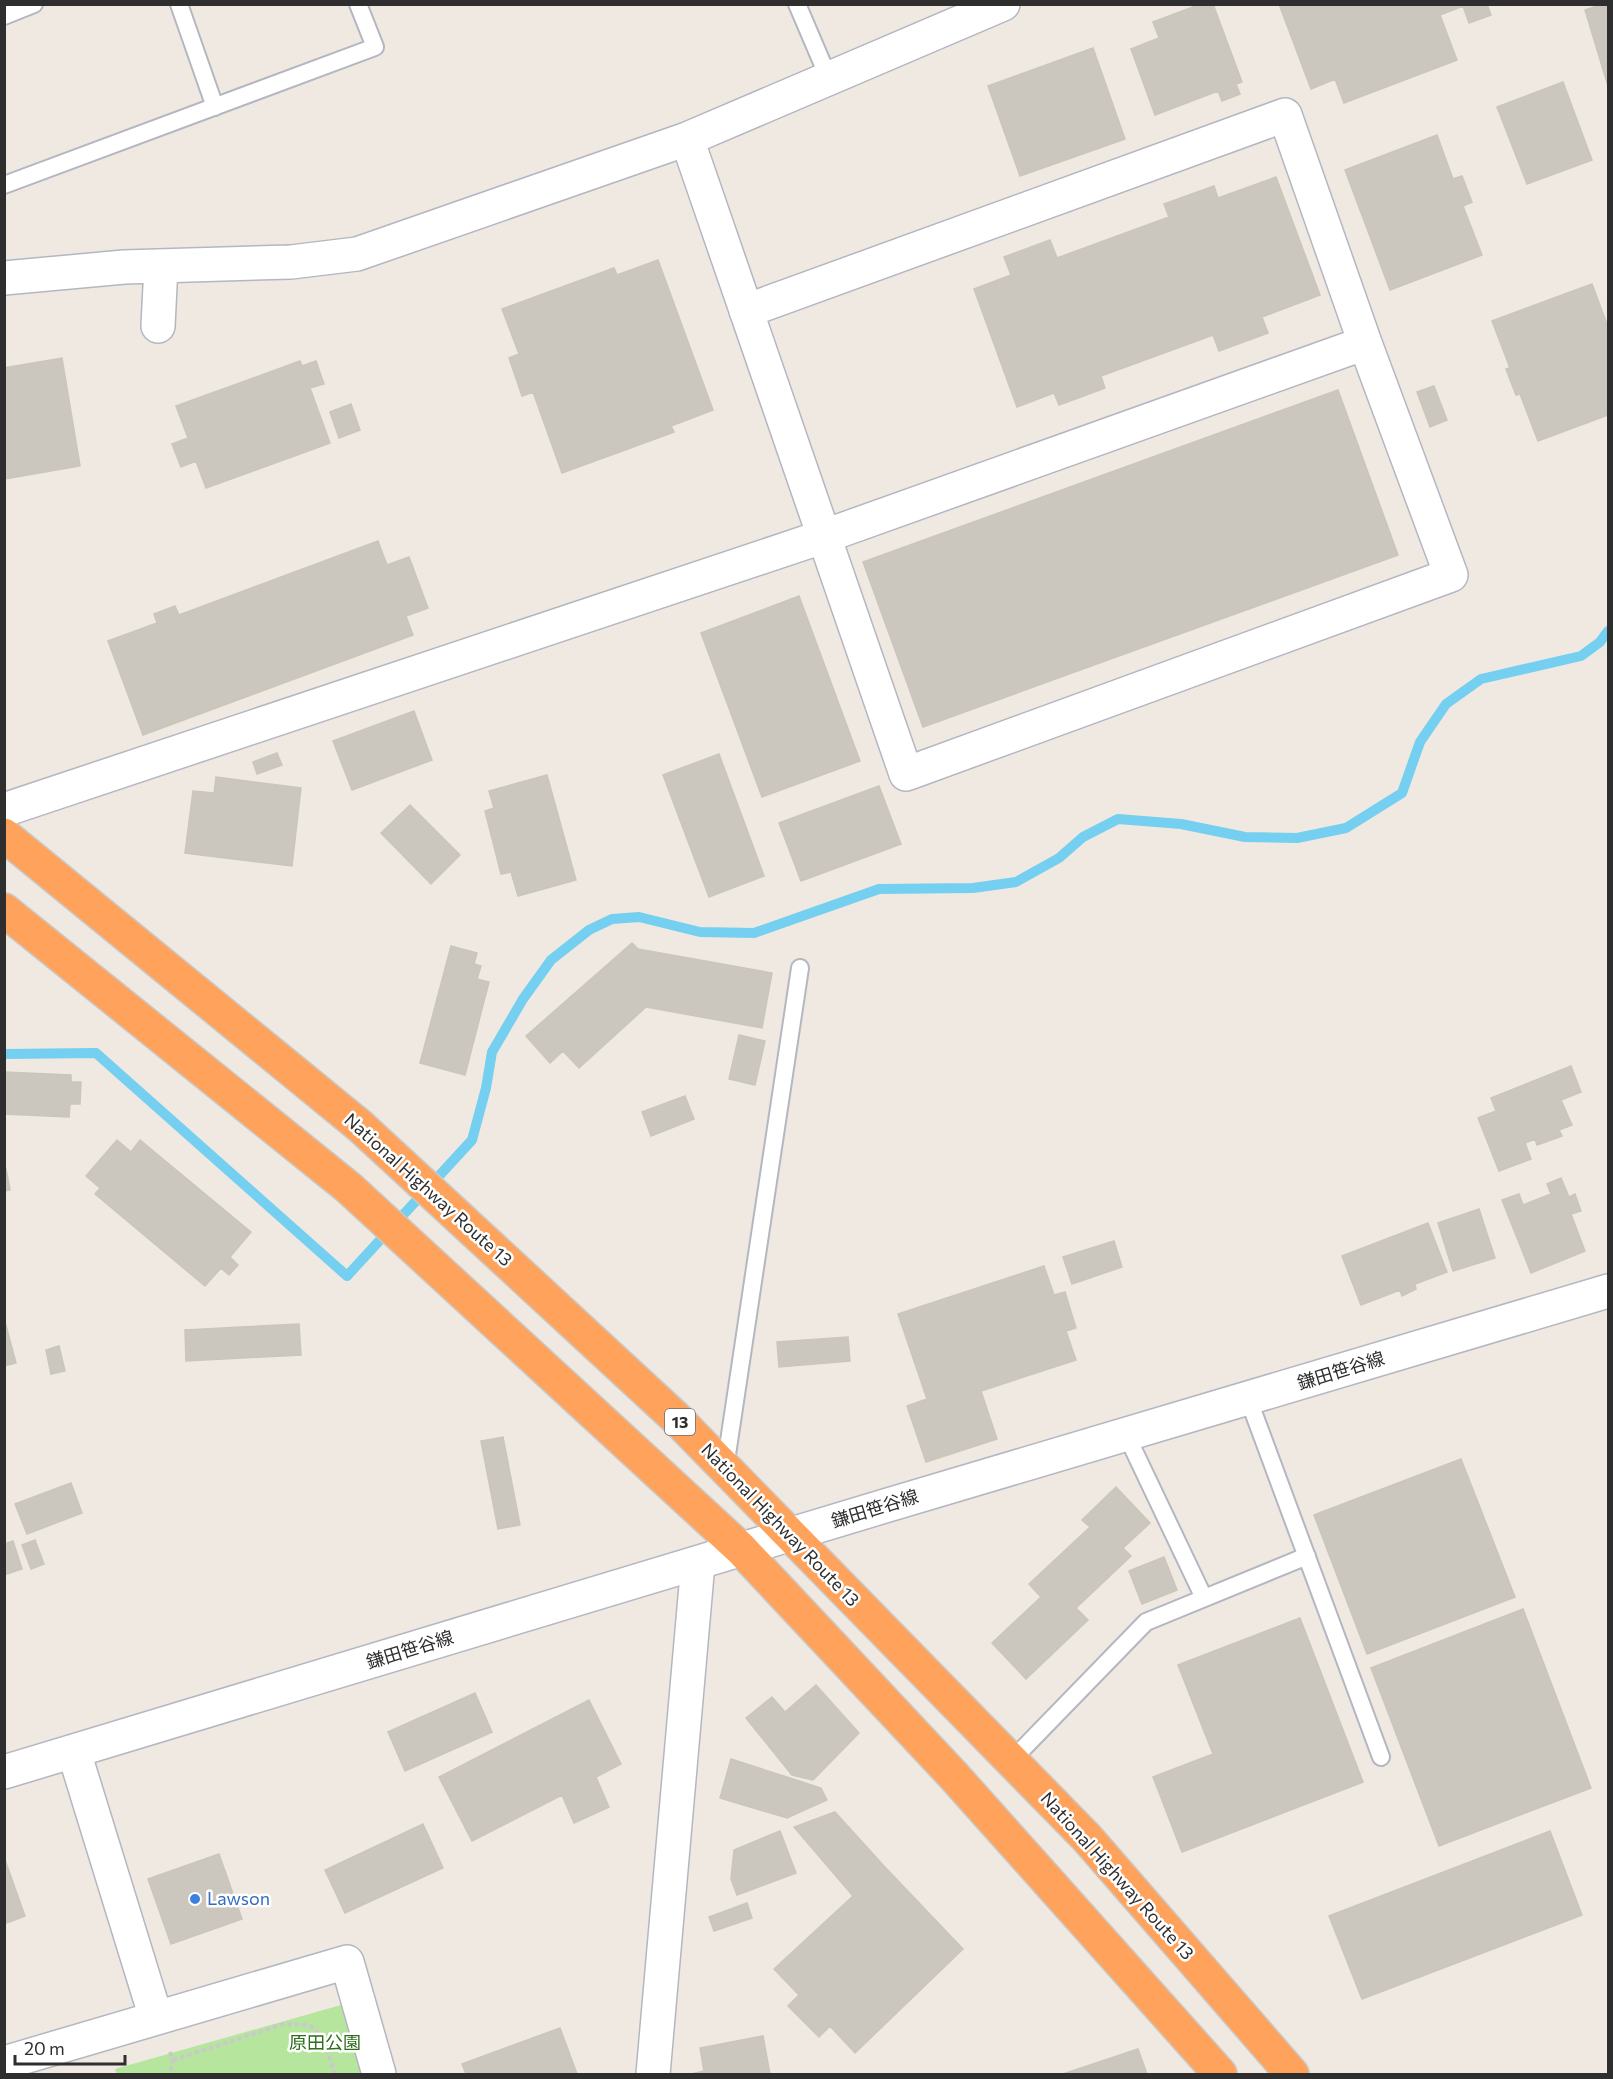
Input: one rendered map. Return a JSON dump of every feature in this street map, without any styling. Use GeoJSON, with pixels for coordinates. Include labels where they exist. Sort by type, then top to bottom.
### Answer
{"type":"FeatureCollection","features":[{"type":"Feature","properties":{"kind":"highway","name":"National Highway Route 13"},"geometry":{"type":"LineString","coordinates":[[4,835],[360,1126],[676,1418],[1087,1838],[1292,2074]]}},
{"type":"Feature","properties":{"kind":"highway"},"geometry":{"type":"LineString","coordinates":[[4,910],[349,1188],[741,1549],[953,1775],[1220,2074]]}},
{"type":"Feature","properties":{"kind":"street"},"geometry":{"type":"LineString","coordinates":[[4,279],[124,267],[291,262],[357,254],[687,140],[1003,4]]}},
{"type":"Feature","properties":{"kind":"street"},"geometry":{"type":"LineString","coordinates":[[687,140],[746,311],[825,536],[906,774],[1451,575],[1365,344],[1285,115],[746,311]]}},
{"type":"Feature","properties":{"kind":"street"},"geometry":{"type":"LineString","coordinates":[[158,326],[161,266]]}},
{"type":"Feature","properties":{"kind":"street"},"geometry":{"type":"LineString","coordinates":[[4,810],[825,536],[1365,344]]}},
{"type":"Feature","properties":{"kind":"street","name":"鎌田笹谷線"},"geometry":{"type":"LineString","coordinates":[[4,1772],[741,1549],[1608,1291]]}},
{"type":"Feature","properties":{"kind":"street"},"geometry":{"type":"LineString","coordinates":[[653,2074],[698,1563]]}},
{"type":"Feature","properties":{"kind":"street"},"geometry":{"type":"LineString","coordinates":[[74,1752],[156,2018]]}},
{"type":"Feature","properties":{"kind":"street"},"geometry":{"type":"LineString","coordinates":[[4,2063],[347,1962],[379,2074]]}},
{"type":"Feature","properties":{"kind":"lane"},"geometry":{"type":"LineString","coordinates":[[4,16],[34,4]]}},
{"type":"Feature","properties":{"kind":"lane"},"geometry":{"type":"LineString","coordinates":[[179,4],[215,107]]}},
{"type":"Feature","properties":{"kind":"lane"},"geometry":{"type":"LineString","coordinates":[[4,185],[375,47],[358,4]]}},
{"type":"Feature","properties":{"kind":"lane"},"geometry":{"type":"LineString","coordinates":[[797,4],[829,79]]}},
{"type":"Feature","properties":{"kind":"lane"},"geometry":{"type":"LineString","coordinates":[[725,1468],[800,968]]}},
{"type":"Feature","properties":{"kind":"lane"},"geometry":{"type":"LineString","coordinates":[[1248,1398],[1381,1756]]}},
{"type":"Feature","properties":{"kind":"lane"},"geometry":{"type":"LineString","coordinates":[[1125,1434],[1204,1598]]}},
{"type":"Feature","properties":{"kind":"lane"},"geometry":{"type":"LineString","coordinates":[[1011,1761],[1146,1622],[1306,1556]]}},
{"type":"Feature","properties":{"kind":"path"},"geometry":{"type":"LineString","coordinates":[[170,2074],[174,2060],[284,2024],[292,2024],[309,2025],[323,2037],[335,2074]]}},
{"type":"Feature","properties":{"kind":"green space","name":"原田公園"},"geometry":{"type":"Polygon","coordinates":[[[348,2003],[369,2074],[117,2074],[115,2069],[348,2003]]]}},
{"type":"Feature","properties":{"kind":"building"},"geometry":{"type":"Polygon","coordinates":[[[1201,4],[1213,4],[1242,82],[1236,84],[1240,94],[1222,101],[1218,91],[1155,115],[1131,49],[1159,38],[1153,22],[1201,4]]]}},
{"type":"Feature","properties":{"kind":"building"},"geometry":{"type":"Polygon","coordinates":[[[1279,4],[1487,4],[1491,15],[1469,23],[1463,6],[1440,15],[1457,60],[1344,103],[1335,79],[1311,89],[1279,4]]]}},
{"type":"Feature","properties":{"kind":"building"},"geometry":{"type":"Polygon","coordinates":[[[1608,4],[1608,86],[1585,10],[1608,4]]]}},
{"type":"Feature","properties":{"kind":"building"},"geometry":{"type":"Polygon","coordinates":[[[1093,48],[1125,139],[1020,176],[988,86],[1093,48]]]}},
{"type":"Feature","properties":{"kind":"building"},"geometry":{"type":"Polygon","coordinates":[[[1563,82],[1592,160],[1527,184],[1497,107],[1563,82]]]}},
{"type":"Feature","properties":{"kind":"building"},"geometry":{"type":"Polygon","coordinates":[[[1437,135],[1453,179],[1462,176],[1472,202],[1463,206],[1482,255],[1390,290],[1345,170],[1437,135]]]}},
{"type":"Feature","properties":{"kind":"building"},"geometry":{"type":"Polygon","coordinates":[[[1276,177],[1320,295],[1262,317],[1268,333],[1219,351],[1213,335],[1101,376],[1105,388],[1059,405],[1054,393],[1017,407],[974,289],[1011,275],[1004,257],[1050,240],[1057,258],[1169,217],[1164,204],[1214,186],[1218,198],[1276,177]]]}},
{"type":"Feature","properties":{"kind":"building"},"geometry":{"type":"Polygon","coordinates":[[[658,260],[713,410],[671,426],[674,432],[562,473],[533,392],[522,396],[509,358],[519,354],[502,309],[614,268],[617,275],[658,260]]]}},
{"type":"Feature","properties":{"kind":"building"},"geometry":{"type":"Polygon","coordinates":[[[1592,284],[1608,327],[1608,415],[1538,441],[1520,394],[1516,395],[1506,369],[1510,368],[1492,321],[1592,284]]]}},
{"type":"Feature","properties":{"kind":"building"},"geometry":{"type":"Polygon","coordinates":[[[62,358],[80,466],[4,479],[4,368],[62,358]]]}},
{"type":"Feature","properties":{"kind":"building"},"geometry":{"type":"Polygon","coordinates":[[[300,361],[302,366],[316,361],[324,384],[310,388],[330,443],[206,488],[196,461],[181,467],[172,444],[188,438],[176,406],[300,361]]]}},
{"type":"Feature","properties":{"kind":"building"},"geometry":{"type":"Polygon","coordinates":[[[1434,386],[1447,420],[1430,427],[1417,392],[1434,386]]]}},
{"type":"Feature","properties":{"kind":"building"},"geometry":{"type":"Polygon","coordinates":[[[1338,390],[1398,555],[923,727],[863,562],[1338,390]]]}},
{"type":"Feature","properties":{"kind":"building"},"geometry":{"type":"Polygon","coordinates":[[[351,404],[360,430],[339,438],[330,412],[351,404]]]}},
{"type":"Feature","properties":{"kind":"building"},"geometry":{"type":"Polygon","coordinates":[[[378,541],[387,565],[409,557],[428,608],[406,616],[413,635],[143,735],[108,641],[157,623],[154,614],[175,606],[179,615],[378,541]]]}},
{"type":"Feature","properties":{"kind":"building"},"geometry":{"type":"Polygon","coordinates":[[[799,596],[860,761],[762,797],[701,633],[799,596]]]}},
{"type":"Feature","properties":{"kind":"building"},"geometry":{"type":"Polygon","coordinates":[[[414,711],[432,760],[352,790],[333,741],[414,711]]]}},
{"type":"Feature","properties":{"kind":"building"},"geometry":{"type":"Polygon","coordinates":[[[277,753],[282,765],[257,774],[253,762],[277,753]]]}},
{"type":"Feature","properties":{"kind":"building"},"geometry":{"type":"Polygon","coordinates":[[[719,754],[764,876],[709,897],[663,775],[719,754]]]}},
{"type":"Feature","properties":{"kind":"building"},"geometry":{"type":"Polygon","coordinates":[[[547,775],[576,880],[518,896],[511,872],[501,874],[485,811],[494,808],[489,791],[547,775]]]}},
{"type":"Feature","properties":{"kind":"building"},"geometry":{"type":"Polygon","coordinates":[[[216,777],[301,788],[292,866],[185,853],[193,791],[214,793],[216,777]]]}},
{"type":"Feature","properties":{"kind":"building"},"geometry":{"type":"Polygon","coordinates":[[[879,786],[901,844],[801,881],[779,823],[879,786]]]}},
{"type":"Feature","properties":{"kind":"building"},"geometry":{"type":"Polygon","coordinates":[[[410,805],[460,855],[431,884],[381,833],[410,805]]]}},
{"type":"Feature","properties":{"kind":"building"},"geometry":{"type":"Polygon","coordinates":[[[632,943],[638,949],[772,973],[762,1028],[646,1007],[579,1068],[563,1051],[550,1063],[526,1036],[632,943]]]}},
{"type":"Feature","properties":{"kind":"building"},"geometry":{"type":"Polygon","coordinates":[[[451,946],[477,953],[474,964],[481,966],[477,979],[489,982],[465,1075],[420,1063],[451,946]]]}},
{"type":"Feature","properties":{"kind":"building"},"geometry":{"type":"Polygon","coordinates":[[[739,1035],[765,1041],[755,1085],[729,1079],[739,1035]]]}},
{"type":"Feature","properties":{"kind":"building"},"geometry":{"type":"Polygon","coordinates":[[[1571,1066],[1581,1092],[1561,1100],[1572,1125],[1559,1130],[1562,1136],[1537,1145],[1535,1139],[1525,1143],[1531,1159],[1499,1171],[1478,1118],[1496,1111],[1491,1098],[1571,1066]]]}},
{"type":"Feature","properties":{"kind":"building"},"geometry":{"type":"Polygon","coordinates":[[[4,1072],[71,1075],[71,1082],[81,1082],[80,1104],[70,1104],[69,1117],[4,1114],[4,1072]]]}},
{"type":"Feature","properties":{"kind":"building"},"geometry":{"type":"Polygon","coordinates":[[[685,1096],[694,1119],[651,1136],[642,1112],[685,1096]]]}},
{"type":"Feature","properties":{"kind":"building"},"geometry":{"type":"Polygon","coordinates":[[[117,1140],[131,1152],[140,1140],[251,1232],[230,1257],[238,1265],[229,1275],[221,1268],[205,1286],[95,1194],[100,1188],[86,1176],[117,1140]]]}},
{"type":"Feature","properties":{"kind":"building"},"geometry":{"type":"Polygon","coordinates":[[[6,1169],[10,1190],[4,1191],[4,1170],[6,1169]]]}},
{"type":"Feature","properties":{"kind":"building"},"geometry":{"type":"Polygon","coordinates":[[[1561,1178],[1569,1197],[1575,1194],[1581,1211],[1571,1214],[1585,1251],[1531,1273],[1502,1200],[1519,1194],[1523,1205],[1551,1194],[1547,1184],[1561,1178]]]}},
{"type":"Feature","properties":{"kind":"building"},"geometry":{"type":"Polygon","coordinates":[[[1479,1209],[1495,1258],[1453,1271],[1438,1223],[1479,1209]]]}},
{"type":"Feature","properties":{"kind":"building"},"geometry":{"type":"Polygon","coordinates":[[[1428,1223],[1447,1272],[1415,1284],[1416,1289],[1402,1296],[1400,1290],[1361,1305],[1342,1256],[1428,1223]]]}},
{"type":"Feature","properties":{"kind":"building"},"geometry":{"type":"Polygon","coordinates":[[[1114,1241],[1122,1267],[1072,1284],[1063,1257],[1114,1241]]]}},
{"type":"Feature","properties":{"kind":"building"},"geometry":{"type":"Polygon","coordinates":[[[1044,1266],[1054,1295],[1065,1292],[1076,1328],[1066,1331],[1076,1360],[981,1391],[997,1439],[926,1462],[907,1406],[927,1399],[898,1314],[1044,1266]]]}},
{"type":"Feature","properties":{"kind":"building"},"geometry":{"type":"Polygon","coordinates":[[[4,1318],[16,1363],[4,1366],[4,1318]]]}},
{"type":"Feature","properties":{"kind":"building"},"geometry":{"type":"Polygon","coordinates":[[[299,1324],[301,1355],[186,1361],[185,1330],[299,1324]]]}},
{"type":"Feature","properties":{"kind":"building"},"geometry":{"type":"Polygon","coordinates":[[[848,1337],[850,1361],[779,1367],[777,1342],[848,1337]]]}},
{"type":"Feature","properties":{"kind":"building"},"geometry":{"type":"Polygon","coordinates":[[[59,1346],[65,1371],[51,1374],[46,1350],[59,1346]]]}},
{"type":"Feature","properties":{"kind":"building"},"geometry":{"type":"Polygon","coordinates":[[[503,1437],[520,1525],[498,1529],[481,1441],[503,1437]]]}},
{"type":"Feature","properties":{"kind":"building"},"geometry":{"type":"Polygon","coordinates":[[[1461,1459],[1515,1597],[1367,1654],[1314,1515],[1461,1459]]]}},
{"type":"Feature","properties":{"kind":"building"},"geometry":{"type":"Polygon","coordinates":[[[71,1483],[82,1513],[27,1534],[15,1504],[71,1483]]]}},
{"type":"Feature","properties":{"kind":"building"},"geometry":{"type":"Polygon","coordinates":[[[1116,1487],[1150,1523],[1123,1548],[1131,1556],[1076,1608],[1088,1620],[1026,1679],[992,1643],[1041,1597],[1029,1584],[1090,1527],[1082,1520],[1116,1487]]]}},
{"type":"Feature","properties":{"kind":"building"},"geometry":{"type":"Polygon","coordinates":[[[35,1540],[44,1564],[31,1569],[22,1545],[35,1540]]]}},
{"type":"Feature","properties":{"kind":"building"},"geometry":{"type":"Polygon","coordinates":[[[13,1541],[22,1569],[4,1575],[4,1544],[13,1541]]]}},
{"type":"Feature","properties":{"kind":"building"},"geometry":{"type":"Polygon","coordinates":[[[1164,1557],[1177,1590],[1142,1604],[1129,1571],[1164,1557]]]}},
{"type":"Feature","properties":{"kind":"building"},"geometry":{"type":"Polygon","coordinates":[[[1523,1609],[1591,1788],[1439,1846],[1371,1668],[1523,1609]]]}},
{"type":"Feature","properties":{"kind":"building"},"geometry":{"type":"Polygon","coordinates":[[[1300,1618],[1363,1782],[1182,1852],[1153,1777],[1213,1754],[1178,1665],[1300,1618]]]}},
{"type":"Feature","properties":{"kind":"building"},"geometry":{"type":"Polygon","coordinates":[[[816,1685],[859,1733],[813,1780],[792,1775],[746,1718],[772,1697],[785,1712],[816,1685]]]}},
{"type":"Feature","properties":{"kind":"building"},"geometry":{"type":"Polygon","coordinates":[[[475,1693],[492,1732],[405,1771],[388,1732],[475,1693]]]}},
{"type":"Feature","properties":{"kind":"building"},"geometry":{"type":"Polygon","coordinates":[[[589,1700],[621,1764],[596,1777],[609,1807],[574,1823],[562,1795],[472,1841],[439,1777],[589,1700]]]}},
{"type":"Feature","properties":{"kind":"building"},"geometry":{"type":"Polygon","coordinates":[[[731,1759],[821,1788],[827,1800],[787,1818],[720,1798],[731,1759]]]}},
{"type":"Feature","properties":{"kind":"building"},"geometry":{"type":"Polygon","coordinates":[[[835,1812],[963,1949],[855,2053],[830,2026],[819,2037],[788,2006],[799,1995],[774,1969],[853,1896],[794,1827],[835,1812]]]}},
{"type":"Feature","properties":{"kind":"building"},"geometry":{"type":"Polygon","coordinates":[[[423,1824],[443,1868],[345,1913],[325,1870],[423,1824]]]}},
{"type":"Feature","properties":{"kind":"building"},"geometry":{"type":"Polygon","coordinates":[[[780,1831],[796,1873],[737,1895],[731,1879],[734,1850],[780,1831]]]}},
{"type":"Feature","properties":{"kind":"building"},"geometry":{"type":"Polygon","coordinates":[[[1550,1831],[1582,1915],[1362,1999],[1329,1916],[1550,1831]]]}},
{"type":"Feature","properties":{"kind":"building","name":"Lawson"},"geometry":{"type":"Polygon","coordinates":[[[219,1854],[242,1919],[171,1944],[148,1879],[219,1854]]]}},
{"type":"Feature","properties":{"kind":"building"},"geometry":{"type":"Polygon","coordinates":[[[4,1857],[25,1916],[4,1924],[4,1857]]]}},
{"type":"Feature","properties":{"kind":"building"},"geometry":{"type":"Polygon","coordinates":[[[747,1903],[752,1918],[714,1931],[709,1917],[747,1903]]]}},
{"type":"Feature","properties":{"kind":"building"},"geometry":{"type":"Polygon","coordinates":[[[560,2028],[577,2074],[466,2074],[462,2064],[560,2028]]]}},
{"type":"Feature","properties":{"kind":"building"},"geometry":{"type":"Polygon","coordinates":[[[763,2036],[770,2074],[691,2074],[704,2071],[700,2048],[763,2036]]]}},
{"type":"Feature","properties":{"kind":"building"},"geometry":{"type":"Polygon","coordinates":[[[1138,2049],[1147,2074],[1063,2074],[1138,2049]]]}},
{"type":"Feature","properties":{"kind":"waterway"},"geometry":{"type":"LineString","coordinates":[[4,1054],[96,1053],[347,1276],[472,1140],[486,1088],[492,1052],[523,999],[551,960],[589,930],[612,919],[639,917],[700,932],[754,933],[879,889],[973,888],[1016,882],[1059,858],[1083,837],[1118,819],[1181,824],[1245,837],[1297,838],[1346,828],[1402,793],[1420,742],[1446,704],[1481,679],[1581,656],[1600,642],[1608,631]]}},
{"type":"Feature","properties":{"kind":"place","name":"Lawson"},"geometry":{"type":"Point","coordinates":[195,1899]}}]}
